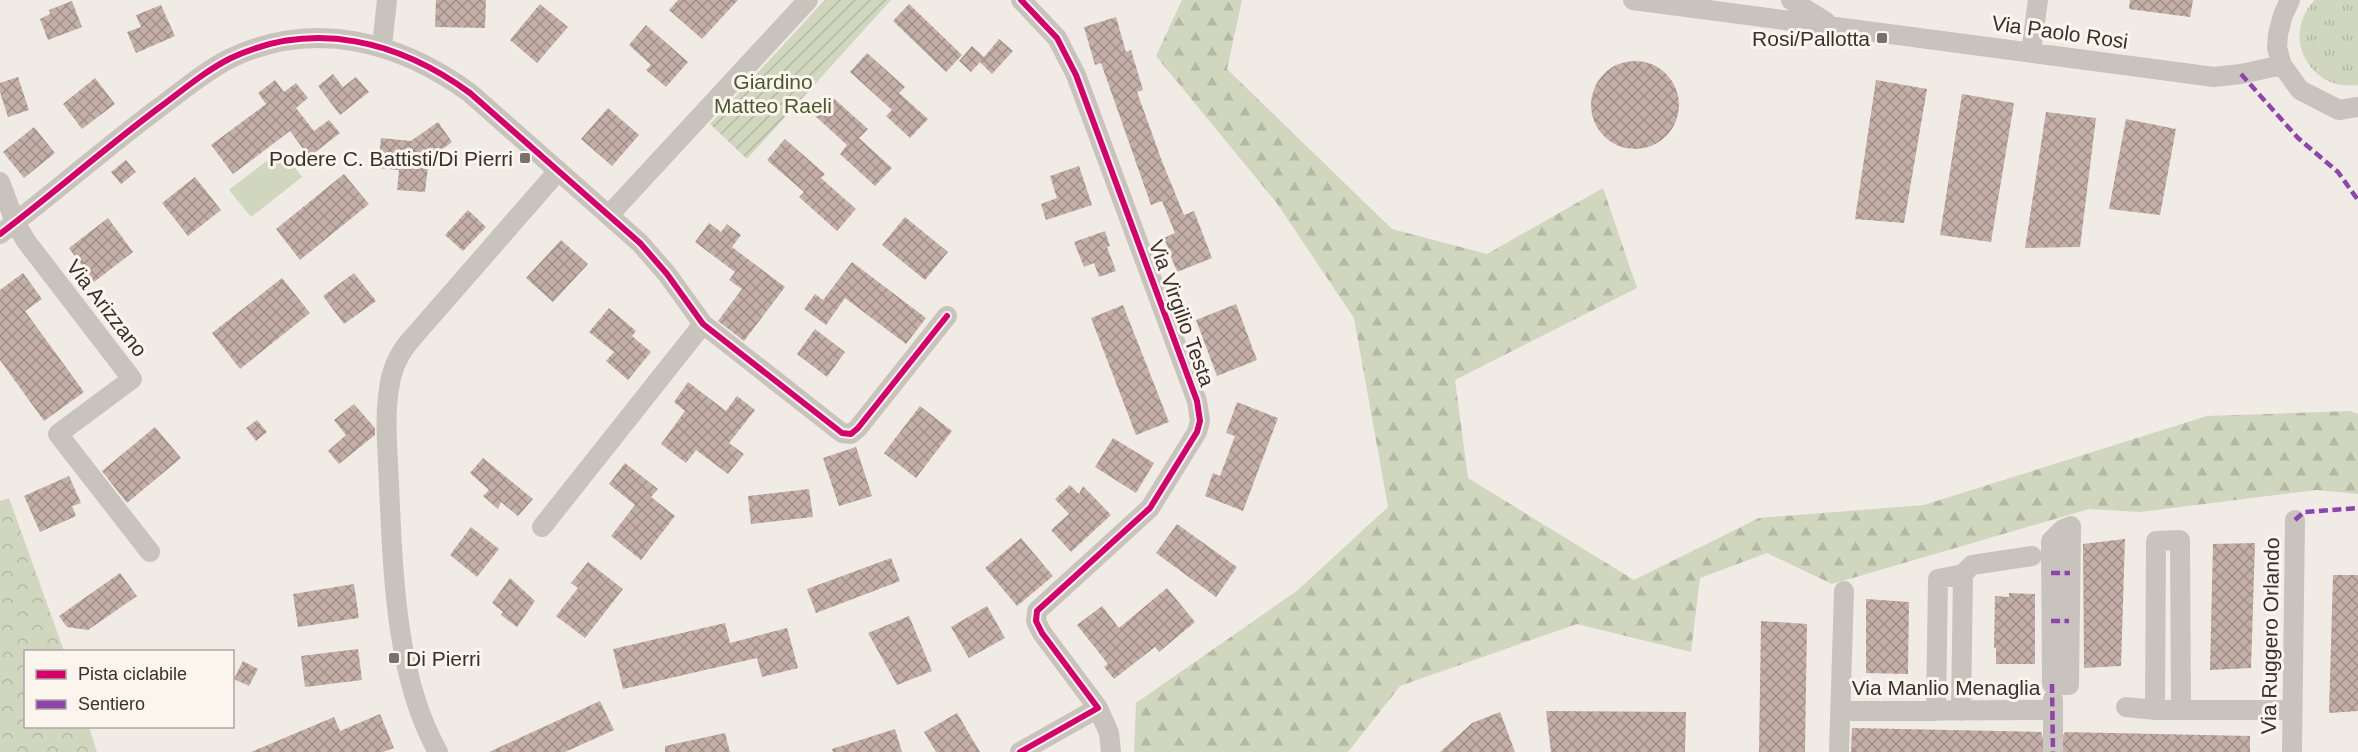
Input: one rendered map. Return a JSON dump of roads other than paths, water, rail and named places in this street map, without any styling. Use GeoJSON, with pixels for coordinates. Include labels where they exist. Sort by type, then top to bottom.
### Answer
{"type":"FeatureCollection","features":[{"type":"Feature","properties":{"kind":"street"},"geometry":{"type":"LineString","coordinates":[[382,46],[387,0]]}},
{"type":"Feature","properties":{"kind":"street"},"geometry":{"type":"LineString","coordinates":[[609,215],[808,0]]}},
{"type":"Feature","properties":{"kind":"street","name":"Via Virgilio Testa"},"geometry":{"type":"LineString","coordinates":[[1021,0],[1057,38],[1076,75],[1199,413],[1199,426],[1193,441],[1150,508],[1035,614],[1042,633],[1098,708]]}},
{"type":"Feature","properties":{"kind":"street","name":"Via Paolo Rosi"},"geometry":{"type":"LineString","coordinates":[[1633,0],[1730,6],[1831,25],[2214,77],[2282,65]]}},
{"type":"Feature","properties":{"kind":"street"},"geometry":{"type":"LineString","coordinates":[[1791,0],[1831,25]]}},
{"type":"Feature","properties":{"kind":"street"},"geometry":{"type":"LineString","coordinates":[[2031,52],[2038,0]]}},
{"type":"Feature","properties":{"kind":"street"},"geometry":{"type":"LineString","coordinates":[[2290,0],[2278,34],[2277,48],[2282,65],[2300,90],[2339,110],[2358,108]]}},
{"type":"Feature","properties":{"kind":"street"},"geometry":{"type":"LineString","coordinates":[[0,183],[8,228],[136,124],[196,79],[227,60],[251,51],[301,41],[346,40],[382,46],[417,59],[451,78],[609,215],[656,261],[703,324],[840,432],[847,434],[858,428],[947,316]]}},
{"type":"Feature","properties":{"kind":"street"},"geometry":{"type":"LineString","coordinates":[[438,752],[418,707],[398,608],[388,450],[389,388],[397,359],[408,343],[558,171]]}},
{"type":"Feature","properties":{"kind":"street","name":"Via Arizzano"},"geometry":{"type":"LineString","coordinates":[[8,228],[49,273],[132,379],[60,430],[58,434],[150,552]]}},
{"type":"Feature","properties":{"kind":"street"},"geometry":{"type":"LineString","coordinates":[[542,526],[703,324]]}},
{"type":"Feature","properties":{"kind":"street","name":"Via Ruggero Orlando"},"geometry":{"type":"LineString","coordinates":[[2292,752],[2295,520]]}},
{"type":"Feature","properties":{"kind":"street"},"geometry":{"type":"LineString","coordinates":[[2156,710],[2156,541],[2180,540],[2181,710]]}},
{"type":"Feature","properties":{"kind":"street"},"geometry":{"type":"LineString","coordinates":[[1936,711],[1938,579],[1964,574],[1972,565],[2032,556]]}},
{"type":"Feature","properties":{"kind":"street"},"geometry":{"type":"LineString","coordinates":[[2053,732],[2052,684],[2069,685],[2060,621],[2060,573]]}},
{"type":"Feature","properties":{"kind":"street"},"geometry":{"type":"LineString","coordinates":[[1961,711],[1964,574]]}},
{"type":"Feature","properties":{"kind":"street"},"geometry":{"type":"LineString","coordinates":[[1839,752],[1844,591]]}},
{"type":"Feature","properties":{"kind":"street"},"geometry":{"type":"LineString","coordinates":[[2126,707],[2156,710],[2292,710]]}},
{"type":"Feature","properties":{"kind":"street"},"geometry":{"type":"LineString","coordinates":[[1020,752],[1098,708],[1109,733],[1111,752]]}},
{"type":"Feature","properties":{"kind":"street","name":"Via Manlio Menaglia"},"geometry":{"type":"LineString","coordinates":[[1840,711],[2053,710]]}},
{"type":"Feature","properties":{"kind":"street"},"geometry":{"type":"LineString","coordinates":[[2292,752],[2309,752]]}},
{"type":"Feature","properties":{"kind":"tunnel"},"geometry":{"type":"LineString","coordinates":[[2053,732],[2053,752]]}},
{"type":"Feature","properties":{"kind":"place","name":"Rosi/Pallotta"},"geometry":{"type":"Point","coordinates":[1882,38]}},
{"type":"Feature","properties":{"kind":"place","name":"Podere C. Battisti/Di Pierri"},"geometry":{"type":"Point","coordinates":[525,158]}},
{"type":"Feature","properties":{"kind":"place","name":"Di Pierri"},"geometry":{"type":"Point","coordinates":[394,658]}},
{"type":"Feature","properties":{"kind":"park label","name":"Giardino Matteo Raeli"},"geometry":{"type":"Point","coordinates":[773,93]}}]}
